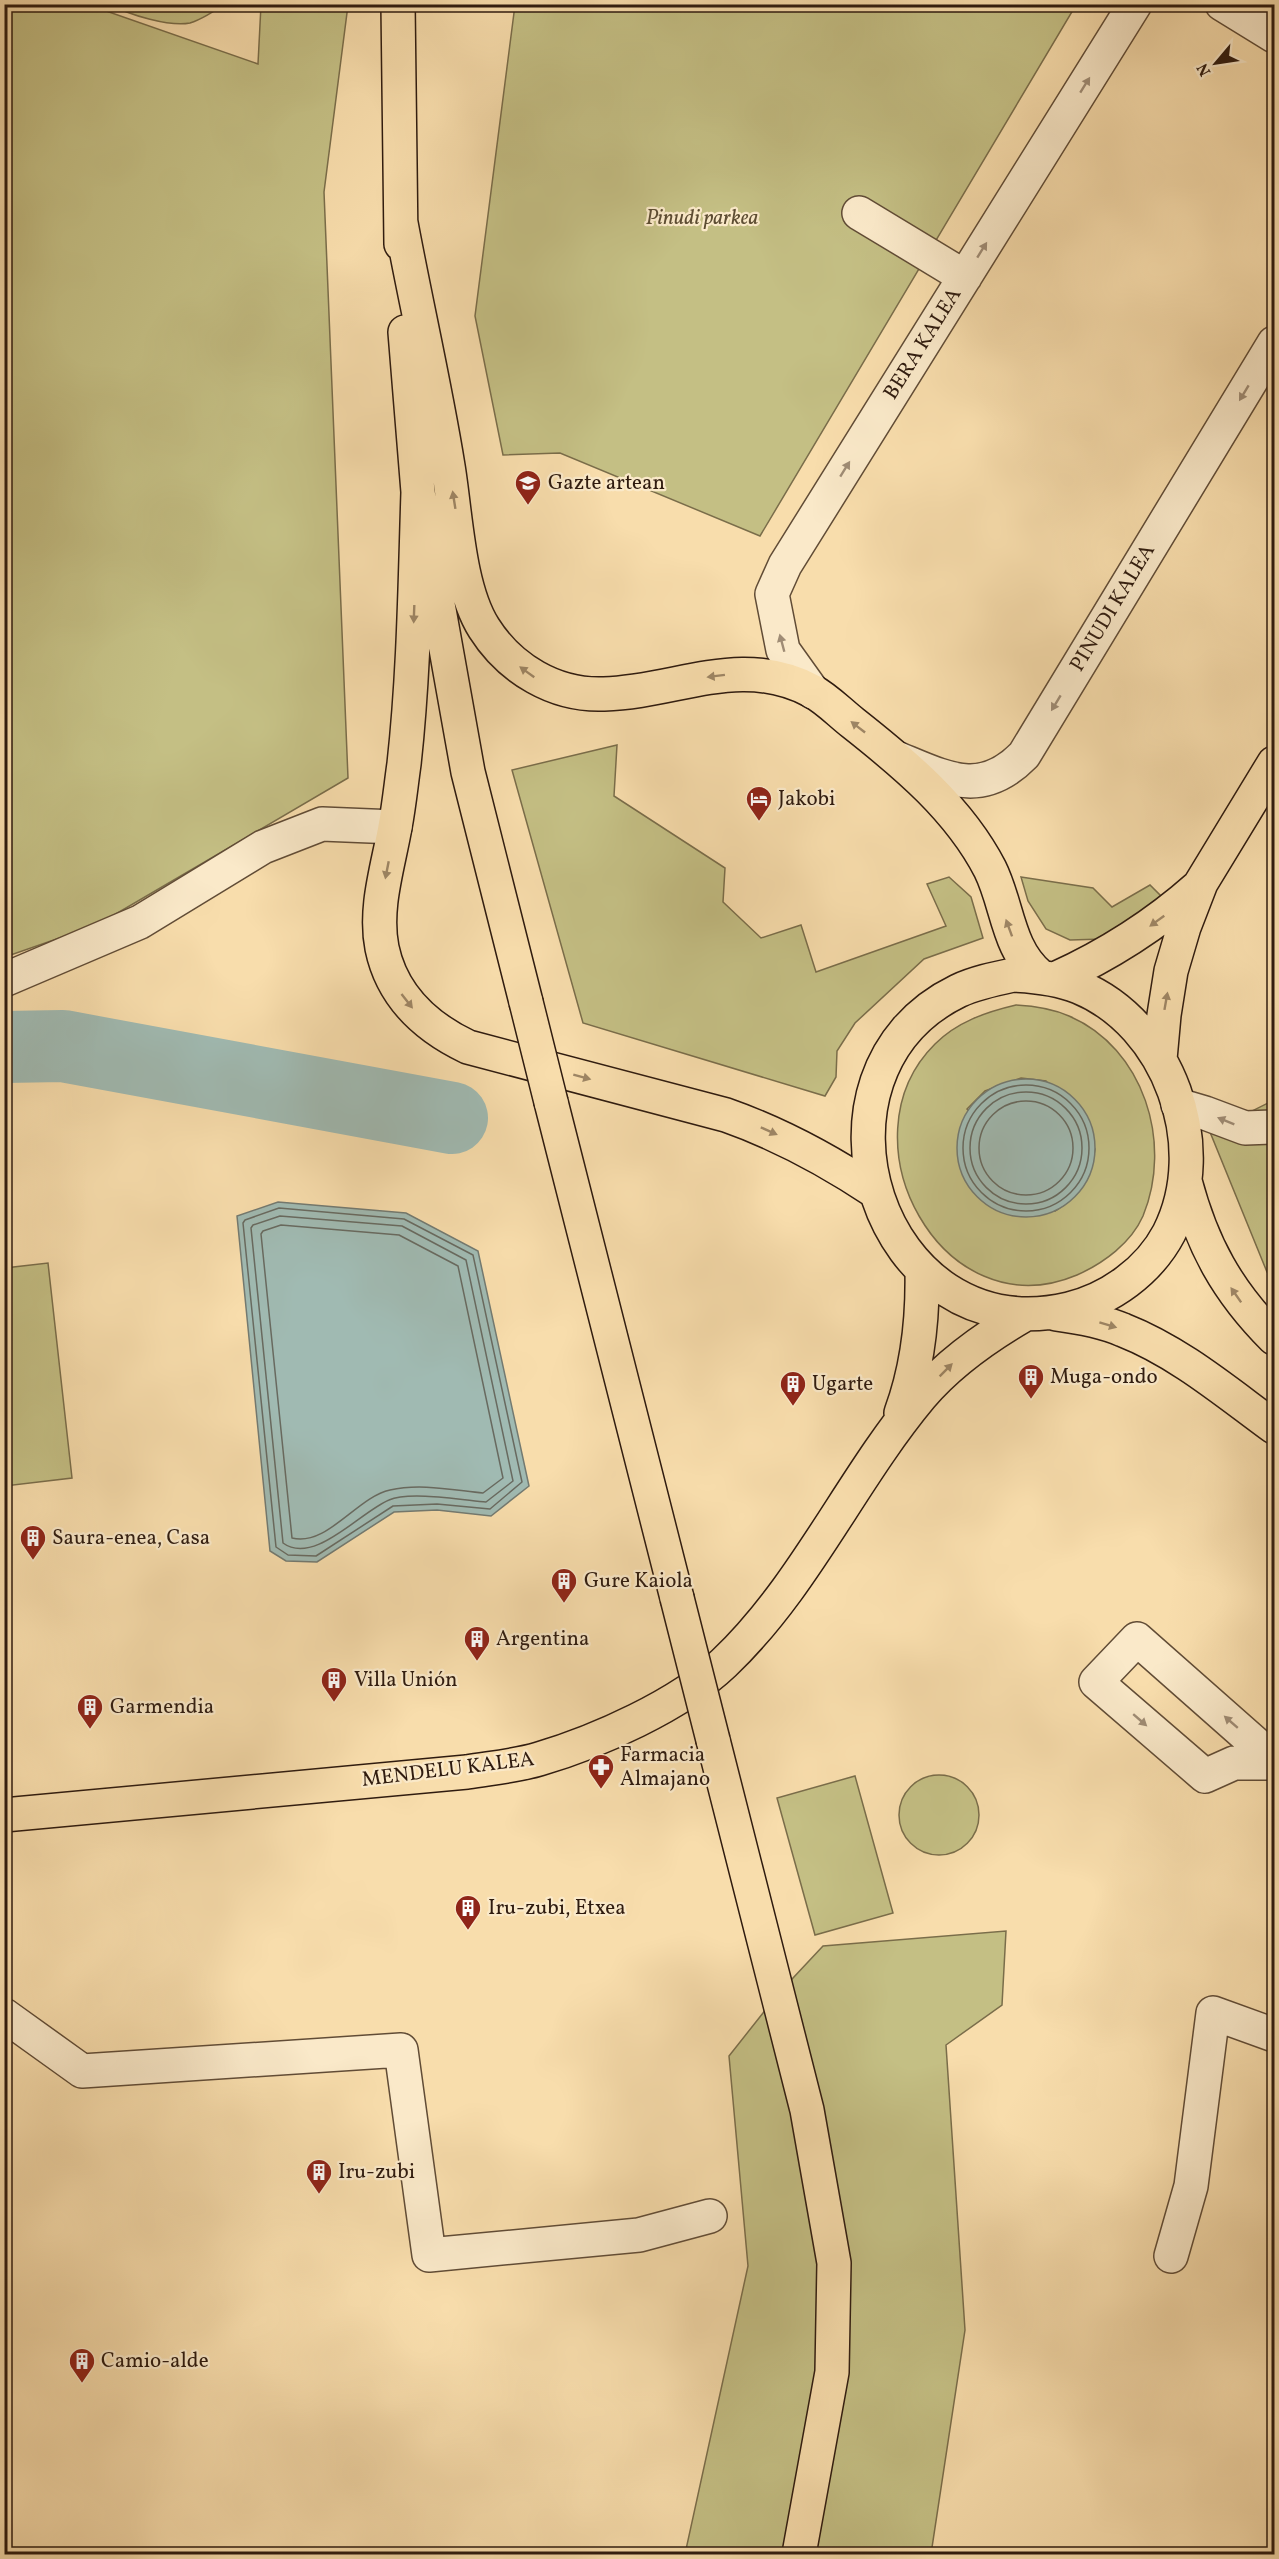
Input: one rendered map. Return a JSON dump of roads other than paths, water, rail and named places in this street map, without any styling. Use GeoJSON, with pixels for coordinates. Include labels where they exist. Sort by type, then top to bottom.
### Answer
{"type":"FeatureCollection","features":[{"type":"Feature","properties":{"kind":"main road"},"geometry":{"type":"LineString","coordinates":[[398,4],[400,223],[406,358],[418,492],[468,772],[807,2110],[834,2263],[832,2372],[799,2554]]}},
{"type":"Feature","properties":{"kind":"main road"},"geometry":{"type":"LineString","coordinates":[[400,223],[448,463],[467,586],[474,607],[497,645],[513,662],[536,678],[562,689],[589,695],[632,693],[744,672],[772,676],[813,692],[898,758],[934,794],[968,834],[999,888],[1006,918],[1027,966],[1047,978]]}},
{"type":"Feature","properties":{"kind":"main road"},"geometry":{"type":"LineString","coordinates":[[418,492],[412,694],[380,921],[382,949],[391,975],[404,999],[422,1019],[443,1035],[468,1047],[726,1115],[765,1129],[803,1147],[876,1192]]}},
{"type":"Feature","properties":{"kind":"main road"},"geometry":{"type":"LineString","coordinates":[[1160,1059],[1171,971],[1184,927],[1201,883],[1275,763]]}},
{"type":"Feature","properties":{"kind":"main road"},"geometry":{"type":"LineString","coordinates":[[1047,978],[1095,961],[1133,939],[1168,913],[1201,883]]}},
{"type":"Feature","properties":{"kind":"main road"},"geometry":{"type":"LineString","coordinates":[[1275,1338],[1242,1304],[1223,1277],[1207,1247],[1194,1214],[1185,1180],[1184,1124],[1178,1105],[1160,1059],[1143,1035],[1117,1010],[1079,987],[1047,978],[1013,975],[958,991],[933,1007],[909,1029],[886,1058],[875,1087],[868,1120],[870,1158],[876,1192],[884,1217],[902,1247],[922,1271],[961,1299],[981,1308],[1087,1319],[1122,1329],[1158,1345],[1275,1427]]}},
{"type":"Feature","properties":{"kind":"main road"},"geometry":{"type":"LineString","coordinates":[[1038,1314],[1081,1306],[1107,1295],[1132,1278],[1153,1257],[1169,1233],[1185,1180]]}},
{"type":"Feature","properties":{"kind":"main road","name":"MENDELU KALEA"},"geometry":{"type":"LineString","coordinates":[[895,1431],[909,1392],[918,1352],[923,1311],[922,1271]]}},
{"type":"Feature","properties":{"kind":"main road","name":"MENDELU KALEA"},"geometry":{"type":"LineString","coordinates":[[4,1815],[467,1772],[538,1760],[610,1732],[689,1689],[722,1665],[794,1582],[921,1395],[952,1364],[987,1337],[1038,1314]]}},
{"type":"Feature","properties":{"kind":"street","name":"BERA KALEA"},"geometry":{"type":"LineString","coordinates":[[813,692],[783,650],[772,594],[785,565],[1136,4]]}},
{"type":"Feature","properties":{"kind":"street"},"geometry":{"type":"LineString","coordinates":[[1222,4],[1275,36]]}},
{"type":"Feature","properties":{"kind":"street"},"geometry":{"type":"LineString","coordinates":[[859,213],[965,277]]}},
{"type":"Feature","properties":{"kind":"street","name":"PINUDI KALEA"},"geometry":{"type":"LineString","coordinates":[[898,758],[941,777],[969,782],[999,775],[1024,755],[1275,343]]}},
{"type":"Feature","properties":{"kind":"street"},"geometry":{"type":"LineString","coordinates":[[4,980],[141,922],[272,843],[322,824],[395,827]]}},
{"type":"Feature","properties":{"kind":"street"},"geometry":{"type":"LineString","coordinates":[[1178,1105],[1245,1128],[1275,1127]]}},
{"type":"Feature","properties":{"kind":"street"},"geometry":{"type":"LineString","coordinates":[[1137,1639],[1275,1762],[1234,1763],[1205,1776],[1096,1682],[1137,1639]]}},
{"type":"Feature","properties":{"kind":"street"},"geometry":{"type":"LineString","coordinates":[[1171,2256],[1191,2186],[1213,2013],[1275,2035]]}},
{"type":"Feature","properties":{"kind":"street"},"geometry":{"type":"LineString","coordinates":[[4,2015],[82,2071],[401,2050],[429,2255],[639,2235],[710,2216]]}},
{"type":"Feature","properties":{"kind":"water"},"geometry":{"type":"Polygon","coordinates":[[[1026,1079],[1052,1084],[1075,1099],[1090,1122],[1095,1148],[1090,1174],[1075,1197],[1052,1212],[1026,1217],[1000,1212],[977,1197],[962,1174],[957,1148],[962,1122],[977,1099],[1000,1084],[1026,1079]]]}},
{"type":"Feature","properties":{"kind":"water"},"geometry":{"type":"Polygon","coordinates":[[[278,1202],[406,1213],[478,1251],[529,1486],[491,1516],[437,1510],[394,1512],[317,1562],[286,1561],[270,1551],[237,1216],[278,1202]]]}},
{"type":"Feature","properties":{"kind":"waterway"},"geometry":{"type":"LineString","coordinates":[[4,1047],[63,1046],[452,1118]]}},
{"type":"Feature","properties":{"kind":"place","name":"Gazte artean"},"geometry":{"type":"Point","coordinates":[528,506]}},
{"type":"Feature","properties":{"kind":"place","name":"Jakobi"},"geometry":{"type":"Point","coordinates":[759,822]}},
{"type":"Feature","properties":{"kind":"place","name":"Muga-ondo"},"geometry":{"type":"Point","coordinates":[1031,1400]}},
{"type":"Feature","properties":{"kind":"place","name":"Ugarte"},"geometry":{"type":"Point","coordinates":[793,1407]}},
{"type":"Feature","properties":{"kind":"place","name":"Saura-enea, Casa"},"geometry":{"type":"Point","coordinates":[33,1561]}},
{"type":"Feature","properties":{"kind":"place","name":"Gure Kaiola"},"geometry":{"type":"Point","coordinates":[564,1604]}},
{"type":"Feature","properties":{"kind":"place","name":"Argentina"},"geometry":{"type":"Point","coordinates":[477,1662]}},
{"type":"Feature","properties":{"kind":"place","name":"Villa Unión"},"geometry":{"type":"Point","coordinates":[334,1703]}},
{"type":"Feature","properties":{"kind":"place","name":"Garmendia"},"geometry":{"type":"Point","coordinates":[90,1730]}},
{"type":"Feature","properties":{"kind":"place","name":"Farmacia Almajano"},"geometry":{"type":"Point","coordinates":[601,1790]}},
{"type":"Feature","properties":{"kind":"place","name":"Iru-zubi, Etxea"},"geometry":{"type":"Point","coordinates":[468,1931]}},
{"type":"Feature","properties":{"kind":"place","name":"Iru-zubi"},"geometry":{"type":"Point","coordinates":[319,2195]}},
{"type":"Feature","properties":{"kind":"place","name":"Camio-alde"},"geometry":{"type":"Point","coordinates":[82,2384]}},
{"type":"Feature","properties":{"kind":"park label","name":"Pinudi parkea"},"geometry":{"type":"Point","coordinates":[702,218]}}]}
